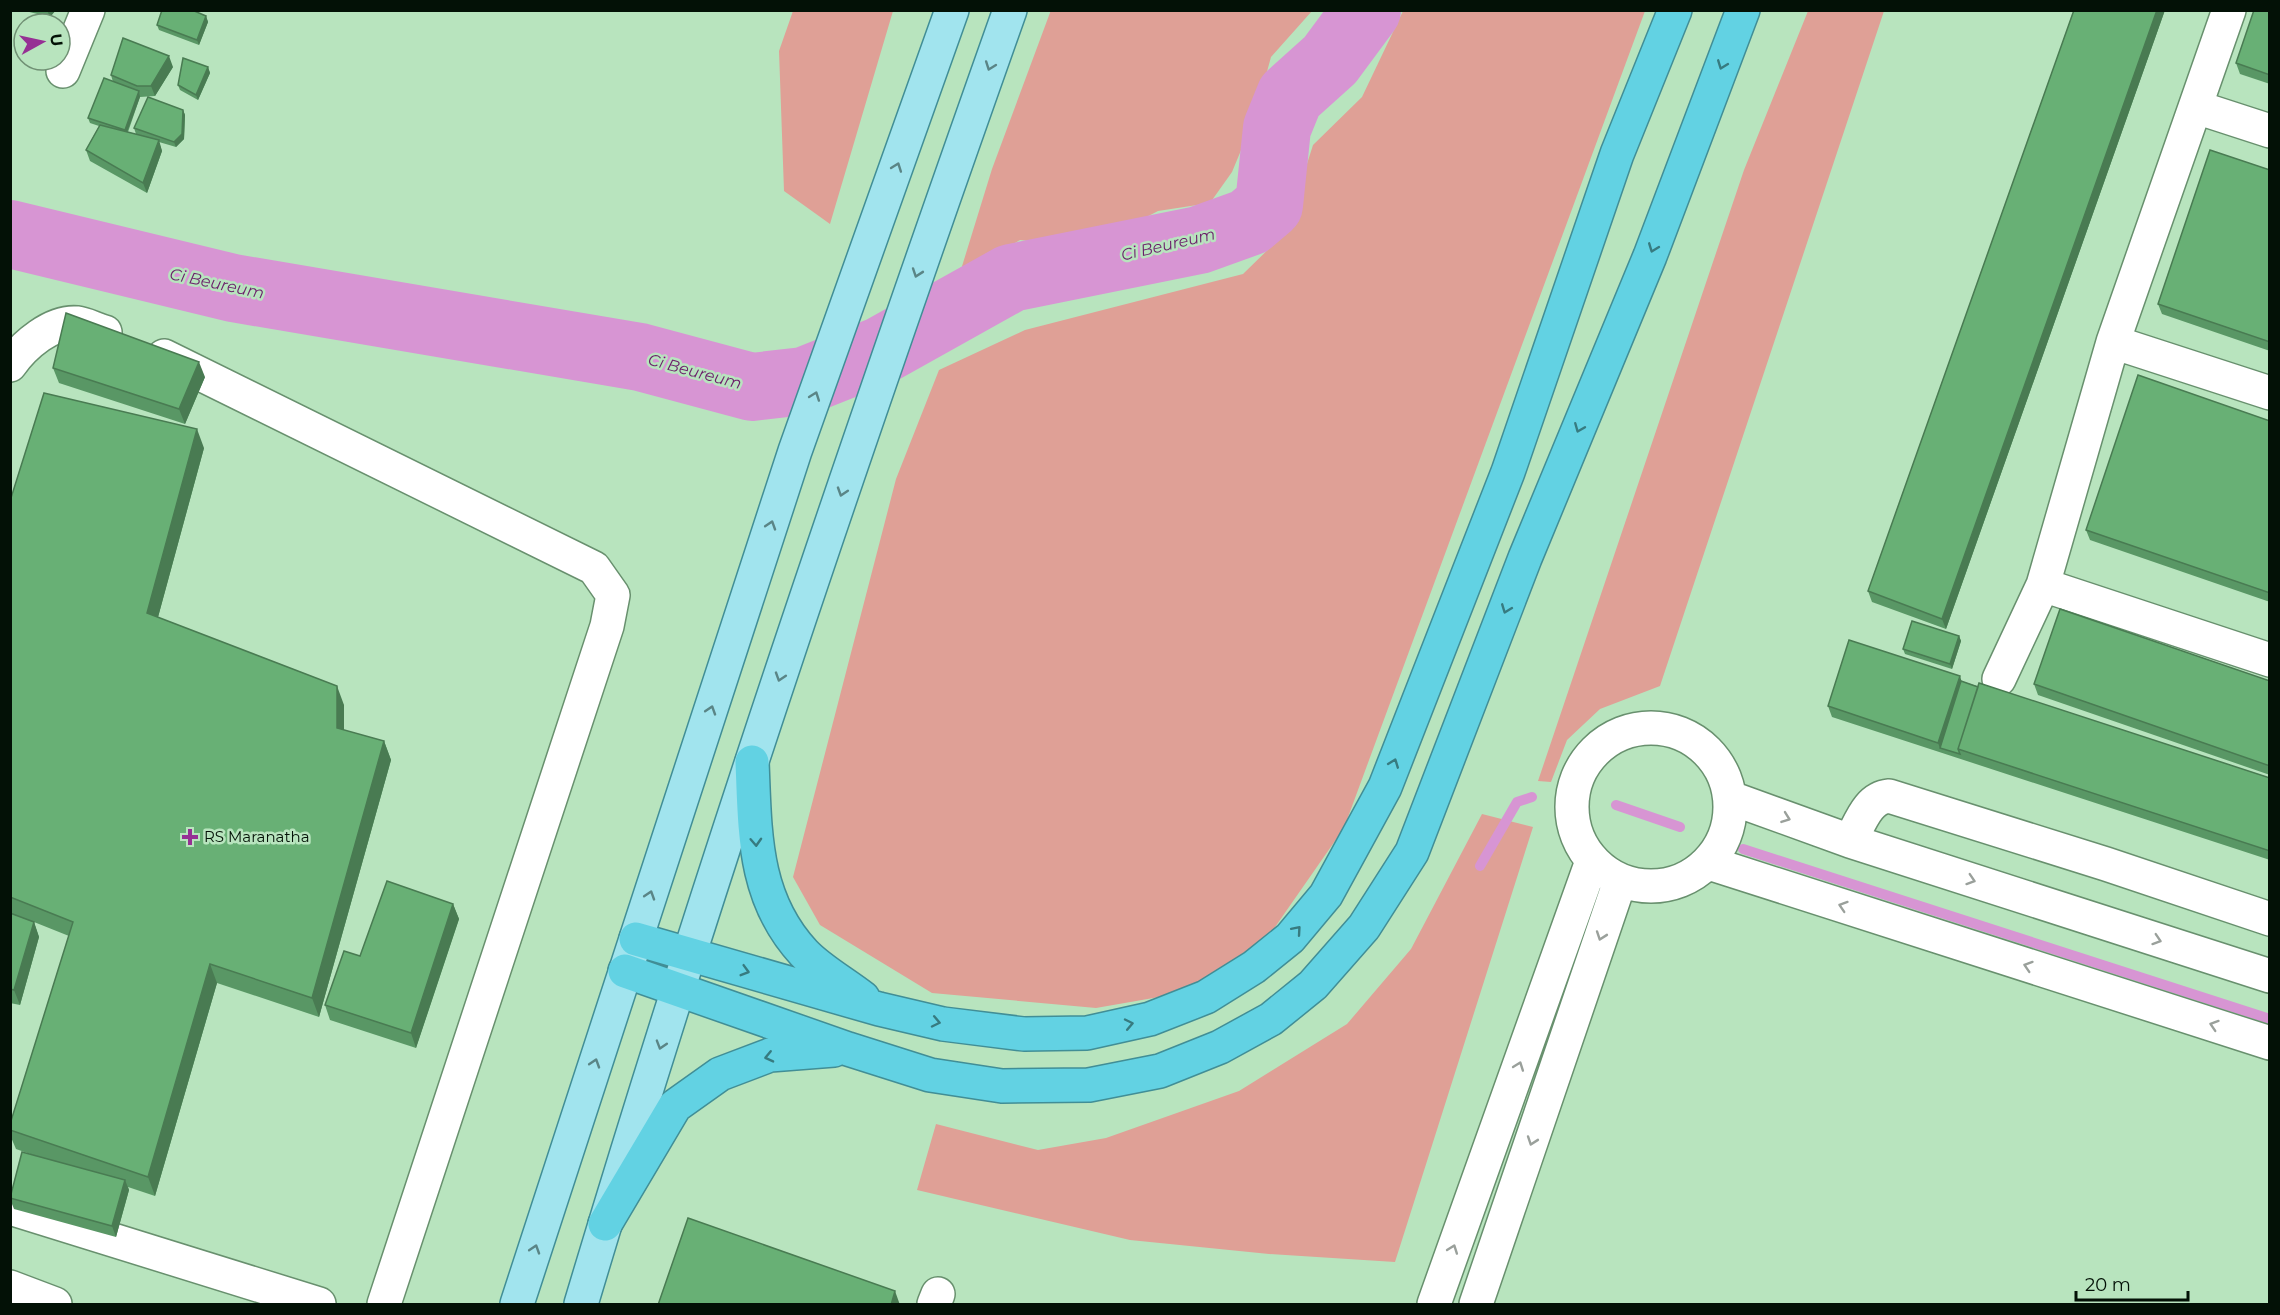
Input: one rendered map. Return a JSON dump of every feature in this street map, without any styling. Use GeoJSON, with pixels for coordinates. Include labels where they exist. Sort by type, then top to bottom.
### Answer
{"type":"FeatureCollection","features":[{"type":"Feature","properties":{"kind":"highway"},"geometry":{"type":"LineString","coordinates":[[636,939],[879,1010],[943,1024],[1024,1034],[1087,1033],[1150,1020],[1206,997],[1254,967],[1290,938],[1326,895],[1385,787],[1508,472],[1617,154],[1675,10]]}},
{"type":"Feature","properties":{"kind":"highway"},"geometry":{"type":"LineString","coordinates":[[625,971],[848,1049],[930,1075],[1002,1086],[1089,1085],[1160,1071],[1220,1047],[1271,1019],[1313,985],[1364,927],[1412,852],[1525,558],[1650,256],[1743,10]]}},
{"type":"Feature","properties":{"kind":"highway"},"geometry":{"type":"LineString","coordinates":[[752,762],[756,850],[774,911],[805,954],[879,1010]]}},
{"type":"Feature","properties":{"kind":"highway"},"geometry":{"type":"LineString","coordinates":[[605,1224],[675,1106],[720,1074],[770,1055],[848,1049]]}},
{"type":"Feature","properties":{"kind":"main road"},"geometry":{"type":"LineString","coordinates":[[517,1305],[795,451],[952,10]]}},
{"type":"Feature","properties":{"kind":"main road"},"geometry":{"type":"LineString","coordinates":[[581,1305],[689,955],[752,762],[860,437],[1010,10]]}},
{"type":"Feature","properties":{"kind":"street"},"geometry":{"type":"LineString","coordinates":[[72,49],[88,10]]}},
{"type":"Feature","properties":{"kind":"street"},"geometry":{"type":"LineString","coordinates":[[1999,679],[2043,585],[2113,342],[2229,10]]}},
{"type":"Feature","properties":{"kind":"street"},"geometry":{"type":"LineString","coordinates":[[2196,107],[2270,131]]}},
{"type":"Feature","properties":{"kind":"street"},"geometry":{"type":"LineString","coordinates":[[10,365],[18,354],[48,330],[77,323],[137,343],[594,568],[613,596],[607,626],[384,1305]]}},
{"type":"Feature","properties":{"kind":"street"},"geometry":{"type":"LineString","coordinates":[[2113,342],[2270,393]]}},
{"type":"Feature","properties":{"kind":"street"},"geometry":{"type":"LineString","coordinates":[[2043,585],[2270,660]]}},
{"type":"Feature","properties":{"kind":"street"},"geometry":{"type":"LineString","coordinates":[[1644,726],[1684,732],[1716,759],[1731,798],[1727,833],[1709,863],[1683,881],[1651,888],[1620,881],[1592,861],[1575,832],[1574,784],[1600,744],[1644,726]]}},
{"type":"Feature","properties":{"kind":"street"},"geometry":{"type":"LineString","coordinates":[[1850,841],[1871,804],[1879,797],[1889,796],[2106,864],[2270,919]]}},
{"type":"Feature","properties":{"kind":"street"},"geometry":{"type":"LineString","coordinates":[[1731,798],[1850,841],[2270,976]]}},
{"type":"Feature","properties":{"kind":"street"},"geometry":{"type":"LineString","coordinates":[[1434,1305],[1592,861]]}},
{"type":"Feature","properties":{"kind":"street"},"geometry":{"type":"LineString","coordinates":[[1709,863],[2270,1043]]}},
{"type":"Feature","properties":{"kind":"street"},"geometry":{"type":"LineString","coordinates":[[1476,1305],[1620,881]]}},
{"type":"Feature","properties":{"kind":"street"},"geometry":{"type":"LineString","coordinates":[[10,1208],[319,1305]]}},
{"type":"Feature","properties":{"kind":"street"},"geometry":{"type":"LineString","coordinates":[[10,1287],[55,1305]]}},
{"type":"Feature","properties":{"kind":"shaded area"},"geometry":{"type":"Polygon","coordinates":[[[1051,10],[1312,11],[1271,57],[1254,119],[1232,172],[1210,203],[1158,211],[1089,247],[1020,240],[959,276],[992,169],[1051,10]]]}},
{"type":"Feature","properties":{"kind":"shaded area"},"geometry":{"type":"Polygon","coordinates":[[[793,11],[893,11],[830,224],[784,191],[779,51],[793,11]]]}},
{"type":"Feature","properties":{"kind":"shaded area"},"geometry":{"type":"Polygon","coordinates":[[[1403,11],[1645,11],[1344,828],[1268,937],[1182,993],[1096,1008],[932,993],[820,925],[793,877],[896,479],[939,370],[1025,330],[1243,274],[1285,233],[1313,145],[1362,97],[1403,11]]]}},
{"type":"Feature","properties":{"kind":"shaded area"},"geometry":{"type":"Polygon","coordinates":[[[1808,11],[1884,11],[1660,686],[1600,709],[1567,740],[1551,782],[1538,781],[1744,170],[1808,11]]]}},
{"type":"Feature","properties":{"kind":"shaded area"},"geometry":{"type":"Polygon","coordinates":[[[1482,814],[1533,827],[1395,1262],[1269,1254],[1130,1240],[917,1190],[936,1124],[1038,1150],[1106,1138],[1239,1091],[1347,1024],[1411,949],[1482,814]]]}},
{"type":"Feature","properties":{"kind":"building"},"geometry":{"type":"Polygon","coordinates":[[[162,10],[192,10],[206,16],[197,40],[157,25],[162,10]]]}},
{"type":"Feature","properties":{"kind":"building"},"geometry":{"type":"Polygon","coordinates":[[[2074,10],[2157,10],[1942,619],[1868,591],[2074,10]]]}},
{"type":"Feature","properties":{"kind":"building"},"geometry":{"type":"Polygon","coordinates":[[[2254,10],[2270,10],[2270,75],[2236,63],[2254,10]]]}},
{"type":"Feature","properties":{"kind":"building"},"geometry":{"type":"Polygon","coordinates":[[[123,38],[169,56],[151,86],[137,86],[111,75],[123,38]]]}},
{"type":"Feature","properties":{"kind":"building"},"geometry":{"type":"Polygon","coordinates":[[[183,58],[208,67],[196,95],[178,85],[183,58]]]}},
{"type":"Feature","properties":{"kind":"building"},"geometry":{"type":"Polygon","coordinates":[[[104,78],[139,91],[125,130],[88,118],[104,78]]]}},
{"type":"Feature","properties":{"kind":"building"},"geometry":{"type":"Polygon","coordinates":[[[148,97],[183,110],[182,134],[174,142],[134,128],[148,97]]]}},
{"type":"Feature","properties":{"kind":"building"},"geometry":{"type":"Polygon","coordinates":[[[100,125],[159,140],[143,183],[86,150],[100,125]]]}},
{"type":"Feature","properties":{"kind":"building"},"geometry":{"type":"Polygon","coordinates":[[[2210,150],[2270,170],[2270,342],[2158,304],[2210,150]]]}},
{"type":"Feature","properties":{"kind":"building"},"geometry":{"type":"Polygon","coordinates":[[[66,313],[199,362],[179,409],[53,368],[66,313]]]}},
{"type":"Feature","properties":{"kind":"building"},"geometry":{"type":"Polygon","coordinates":[[[2138,375],[2270,421],[2270,593],[2086,530],[2138,375]]]}},
{"type":"Feature","properties":{"kind":"building","name":"RS Maranatha"},"geometry":{"type":"Polygon","coordinates":[[[44,393],[197,429],[147,613],[337,686],[337,728],[384,741],[312,998],[210,964],[148,1177],[10,1130],[73,922],[10,897],[10,501],[44,393]]]}},
{"type":"Feature","properties":{"kind":"building"},"geometry":{"type":"Polygon","coordinates":[[[2060,609],[2270,681],[2270,766],[2034,684],[2060,609]]]}},
{"type":"Feature","properties":{"kind":"building"},"geometry":{"type":"Polygon","coordinates":[[[1912,621],[1959,636],[1950,664],[1903,649],[1912,621]]]}},
{"type":"Feature","properties":{"kind":"building"},"geometry":{"type":"Polygon","coordinates":[[[1849,640],[1960,676],[1938,743],[1828,706],[1849,640]]]}},
{"type":"Feature","properties":{"kind":"building"},"geometry":{"type":"Polygon","coordinates":[[[1961,681],[1978,687],[1958,749],[1960,754],[1940,748],[1961,681]]]}},
{"type":"Feature","properties":{"kind":"building"},"geometry":{"type":"Polygon","coordinates":[[[1979,683],[2270,778],[2270,851],[1958,749],[1979,683]]]}},
{"type":"Feature","properties":{"kind":"building"},"geometry":{"type":"Polygon","coordinates":[[[387,881],[453,904],[411,1033],[325,1005],[344,951],[360,956],[387,881]]]}},
{"type":"Feature","properties":{"kind":"building"},"geometry":{"type":"Polygon","coordinates":[[[10,913],[34,922],[14,990],[10,989],[10,913]]]}},
{"type":"Feature","properties":{"kind":"building"},"geometry":{"type":"Polygon","coordinates":[[[22,1152],[125,1180],[112,1226],[10,1198],[22,1152]]]}},
{"type":"Feature","properties":{"kind":"building"},"geometry":{"type":"Polygon","coordinates":[[[688,1218],[895,1291],[891,1305],[658,1305],[688,1218]]]}},
{"type":"Feature","properties":{"kind":"waterway","name":"Ci Beureum"},"geometry":{"type":"LineString","coordinates":[[10,234],[233,288],[640,357],[752,387],[804,381],[882,350],[1011,278],[1199,240],[1249,222],[1269,205],[1277,128],[1290,96],[1330,60],[1367,10]]}},
{"type":"Feature","properties":{"kind":"waterway"},"geometry":{"type":"LineString","coordinates":[[1480,866],[1517,802],[1532,797]]}},
{"type":"Feature","properties":{"kind":"waterway"},"geometry":{"type":"LineString","coordinates":[[1616,805],[1680,827]]}},
{"type":"Feature","properties":{"kind":"waterway"},"geometry":{"type":"LineString","coordinates":[[1743,849],[2270,1019]]}},
{"type":"Feature","properties":{"kind":"place","name":"RS Maranatha"},"geometry":{"type":"Point","coordinates":[190,837]}}]}
